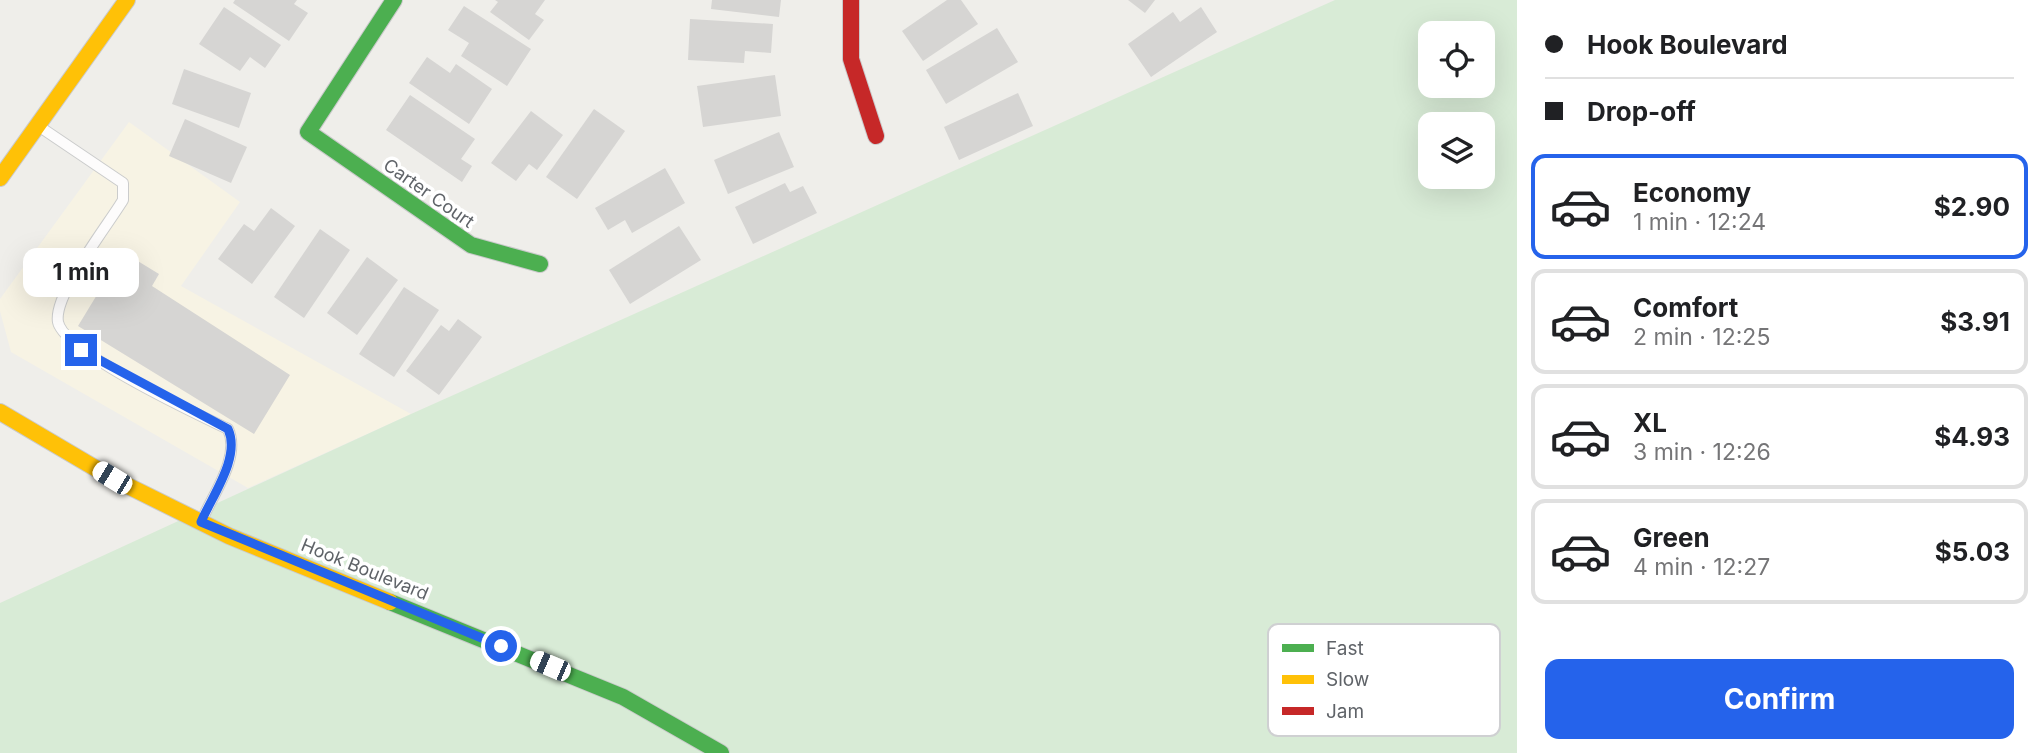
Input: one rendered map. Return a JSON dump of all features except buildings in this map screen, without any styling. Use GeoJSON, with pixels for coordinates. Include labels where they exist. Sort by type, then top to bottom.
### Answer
{"type":"FeatureCollection","features":[{"type":"Feature","properties":{"kind":"street"},"geometry":{"type":"LineString","coordinates":[[0,178],[127,0]]}},
{"type":"Feature","properties":{"kind":"street","name":"Carter Court"},"geometry":{"type":"LineString","coordinates":[[394,0],[307,132],[471,245],[540,264]]}},
{"type":"Feature","properties":{"kind":"street"},"geometry":{"type":"LineString","coordinates":[[851,0],[851,59],[876,135]]}},
{"type":"Feature","properties":{"kind":"street","name":"Hook Boulevard"},"geometry":{"type":"LineString","coordinates":[[0,412],[112,478],[201,522],[623,697],[721,753]]}},
{"type":"Feature","properties":{"kind":"lane"},"geometry":{"type":"LineString","coordinates":[[37,125],[123,183],[125,190],[123,200],[61,299],[58,322],[66,336],[81,350],[114,369],[228,429],[233,440],[232,454],[201,522]]}},
{"type":"Feature","properties":{"kind":"shaded area"},"geometry":{"type":"Polygon","coordinates":[[[129,122],[240,202],[181,286],[411,414],[248,488],[11,352],[0,311],[0,299],[129,122]]]}},
{"type":"Feature","properties":{"kind":"green space"},"geometry":{"type":"Polygon","coordinates":[[[1335,0],[1517,0],[1517,753],[0,753],[0,603],[411,414],[1335,0]]]}},
{"type":"Feature","properties":{"kind":"traffic: fast"},"geometry":{"type":"LineString","coordinates":[[394,0],[308,132],[471,245],[540,264]]}},
{"type":"Feature","properties":{"kind":"traffic: fast"},"geometry":{"type":"LineString","coordinates":[[390,602],[623,697],[721,753]]}},
{"type":"Feature","properties":{"kind":"traffic: slow"},"geometry":{"type":"LineString","coordinates":[[0,178],[127,0]]}},
{"type":"Feature","properties":{"kind":"traffic: slow"},"geometry":{"type":"LineString","coordinates":[[0,412],[112,478],[229,536],[390,602]]}},
{"type":"Feature","properties":{"kind":"traffic: jam"},"geometry":{"type":"LineString","coordinates":[[851,0],[851,59],[876,136]]}},
{"type":"Feature","properties":{"kind":"route"},"geometry":{"type":"LineString","coordinates":[[81,350],[228,429],[233,440],[232,454],[201,522],[229,536],[501,646]]}}]}
